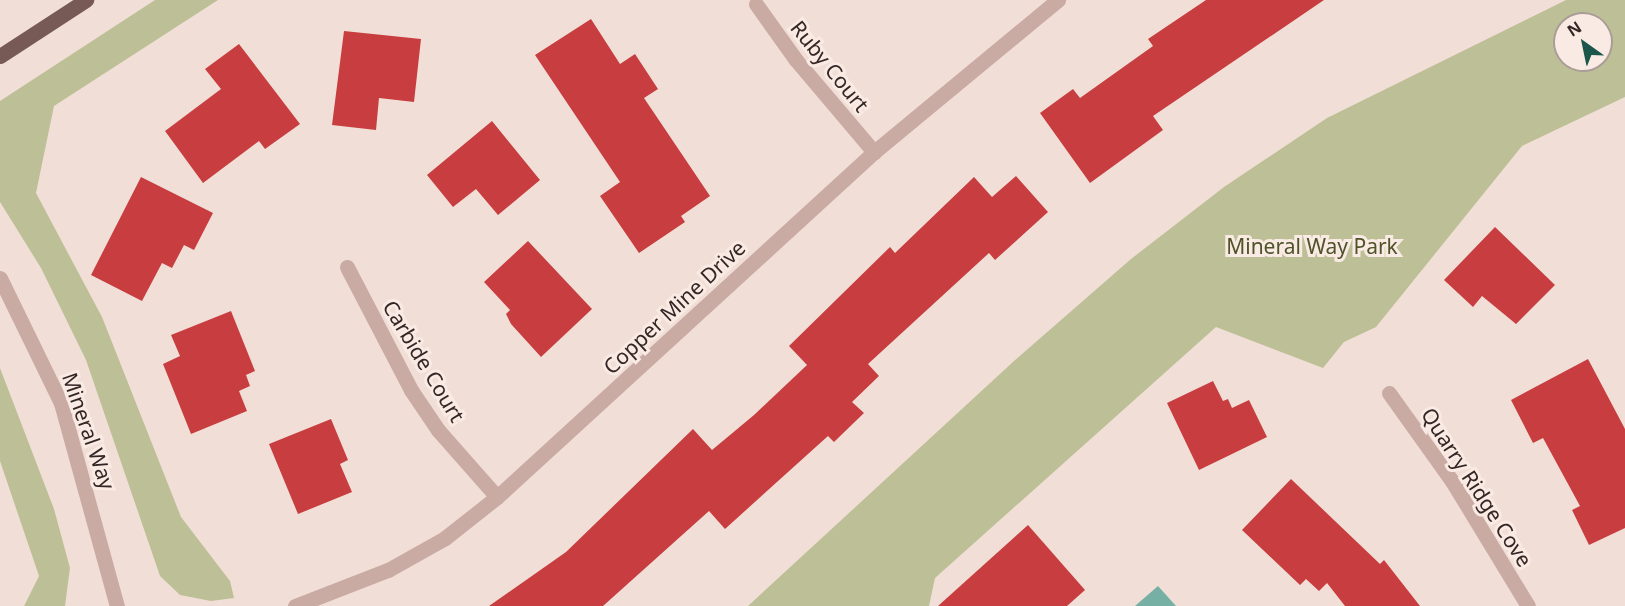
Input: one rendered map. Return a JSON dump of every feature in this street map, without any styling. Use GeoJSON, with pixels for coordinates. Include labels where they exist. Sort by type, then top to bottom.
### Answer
{"type":"FeatureCollection","features":[{"type":"Feature","properties":{"kind":"main road"},"geometry":{"type":"LineString","coordinates":[[0,56],[86,0]]}},
{"type":"Feature","properties":{"kind":"street","name":"Copper Mine Drive"},"geometry":{"type":"LineString","coordinates":[[295,606],[388,570],[445,537],[497,497],[874,152],[1058,0]]}},
{"type":"Feature","properties":{"kind":"street","name":"Ruby Court"},"geometry":{"type":"LineString","coordinates":[[756,4],[796,60],[874,152]]}},
{"type":"Feature","properties":{"kind":"street","name":"Carbide Court"},"geometry":{"type":"LineString","coordinates":[[347,267],[411,390],[438,430],[497,497]]}},
{"type":"Feature","properties":{"kind":"street","name":"Mineral Way"},"geometry":{"type":"LineString","coordinates":[[0,278],[61,403],[117,606]]}},
{"type":"Feature","properties":{"kind":"street","name":"Quarry Ridge Cove"},"geometry":{"type":"LineString","coordinates":[[1389,393],[1452,481],[1528,606]]}},
{"type":"Feature","properties":{"kind":"green space"},"geometry":{"type":"Polygon","coordinates":[[[155,0],[218,0],[54,106],[36,193],[102,317],[181,517],[230,581],[234,598],[211,601],[180,595],[160,576],[86,360],[41,268],[0,202],[0,101],[155,0]]]}},
{"type":"Feature","properties":{"kind":"green space","name":"Mineral Way Park"},"geometry":{"type":"Polygon","coordinates":[[[1566,0],[1625,0],[1625,97],[1522,146],[1376,327],[1344,342],[1323,368],[1216,327],[935,578],[929,606],[748,606],[1014,361],[1131,259],[1224,187],[1327,118],[1566,0]]]}},
{"type":"Feature","properties":{"kind":"green space"},"geometry":{"type":"Polygon","coordinates":[[[0,368],[54,509],[70,568],[65,606],[24,606],[39,576],[0,461],[0,368]]]}},
{"type":"Feature","properties":{"kind":"water"},"geometry":{"type":"Polygon","coordinates":[[[1158,586],[1176,606],[1135,606],[1158,586]]]}},
{"type":"Feature","properties":{"kind":"building"},"geometry":{"type":"Polygon","coordinates":[[[1206,0],[1324,0],[1153,116],[1163,130],[1090,183],[1040,113],[1073,89],[1080,98],[1153,46],[1148,39],[1206,0]]]}},
{"type":"Feature","properties":{"kind":"building"},"geometry":{"type":"Polygon","coordinates":[[[591,19],[620,64],[635,54],[658,89],[644,98],[710,196],[681,216],[685,222],[639,253],[600,196],[620,182],[535,55],[591,19]]]}},
{"type":"Feature","properties":{"kind":"building"},"geometry":{"type":"Polygon","coordinates":[[[344,31],[421,39],[414,102],[379,98],[376,130],[332,125],[344,31]]]}},
{"type":"Feature","properties":{"kind":"building"},"geometry":{"type":"Polygon","coordinates":[[[239,44],[300,124],[265,149],[259,141],[203,183],[165,131],[221,89],[205,69],[239,44]]]}},
{"type":"Feature","properties":{"kind":"building"},"geometry":{"type":"Polygon","coordinates":[[[492,121],[540,180],[498,215],[476,189],[453,207],[427,175],[492,121]]]}},
{"type":"Feature","properties":{"kind":"building"},"geometry":{"type":"Polygon","coordinates":[[[1016,176],[1048,212],[995,260],[989,253],[868,364],[879,376],[852,402],[864,413],[834,442],[828,436],[725,529],[709,511],[603,606],[489,606],[566,552],[693,429],[712,450],[754,415],[807,365],[789,346],[890,247],[895,253],[974,177],[992,197],[1016,176]]]}},
{"type":"Feature","properties":{"kind":"building"},"geometry":{"type":"Polygon","coordinates":[[[141,177],[213,213],[194,250],[184,245],[172,268],[162,263],[142,301],[91,275],[141,177]]]}},
{"type":"Feature","properties":{"kind":"building"},"geometry":{"type":"Polygon","coordinates":[[[1495,227],[1555,285],[1516,324],[1482,296],[1473,307],[1444,280],[1495,227]]]}},
{"type":"Feature","properties":{"kind":"building"},"geometry":{"type":"Polygon","coordinates":[[[528,241],[592,309],[541,357],[511,324],[506,314],[510,310],[484,282],[528,241]]]}},
{"type":"Feature","properties":{"kind":"building"},"geometry":{"type":"Polygon","coordinates":[[[231,311],[255,371],[246,375],[250,386],[239,391],[247,411],[191,434],[163,364],[180,356],[171,335],[231,311]]]}},
{"type":"Feature","properties":{"kind":"building"},"geometry":{"type":"Polygon","coordinates":[[[1588,359],[1625,429],[1625,528],[1589,545],[1572,510],[1580,506],[1543,438],[1533,443],[1511,400],[1588,359]]]}},
{"type":"Feature","properties":{"kind":"building"},"geometry":{"type":"Polygon","coordinates":[[[1213,381],[1223,401],[1228,399],[1232,408],[1249,400],[1267,437],[1199,470],[1167,403],[1213,381]]]}},
{"type":"Feature","properties":{"kind":"building"},"geometry":{"type":"Polygon","coordinates":[[[331,419],[348,460],[340,464],[352,492],[298,514],[269,444],[331,419]]]}},
{"type":"Feature","properties":{"kind":"building"},"geometry":{"type":"Polygon","coordinates":[[[1291,479],[1380,564],[1384,560],[1420,606],[1345,606],[1327,583],[1319,591],[1306,579],[1300,585],[1242,530],[1291,479]]]}},
{"type":"Feature","properties":{"kind":"building"},"geometry":{"type":"Polygon","coordinates":[[[1028,525],[1085,590],[1067,606],[938,606],[1028,525]]]}}]}
